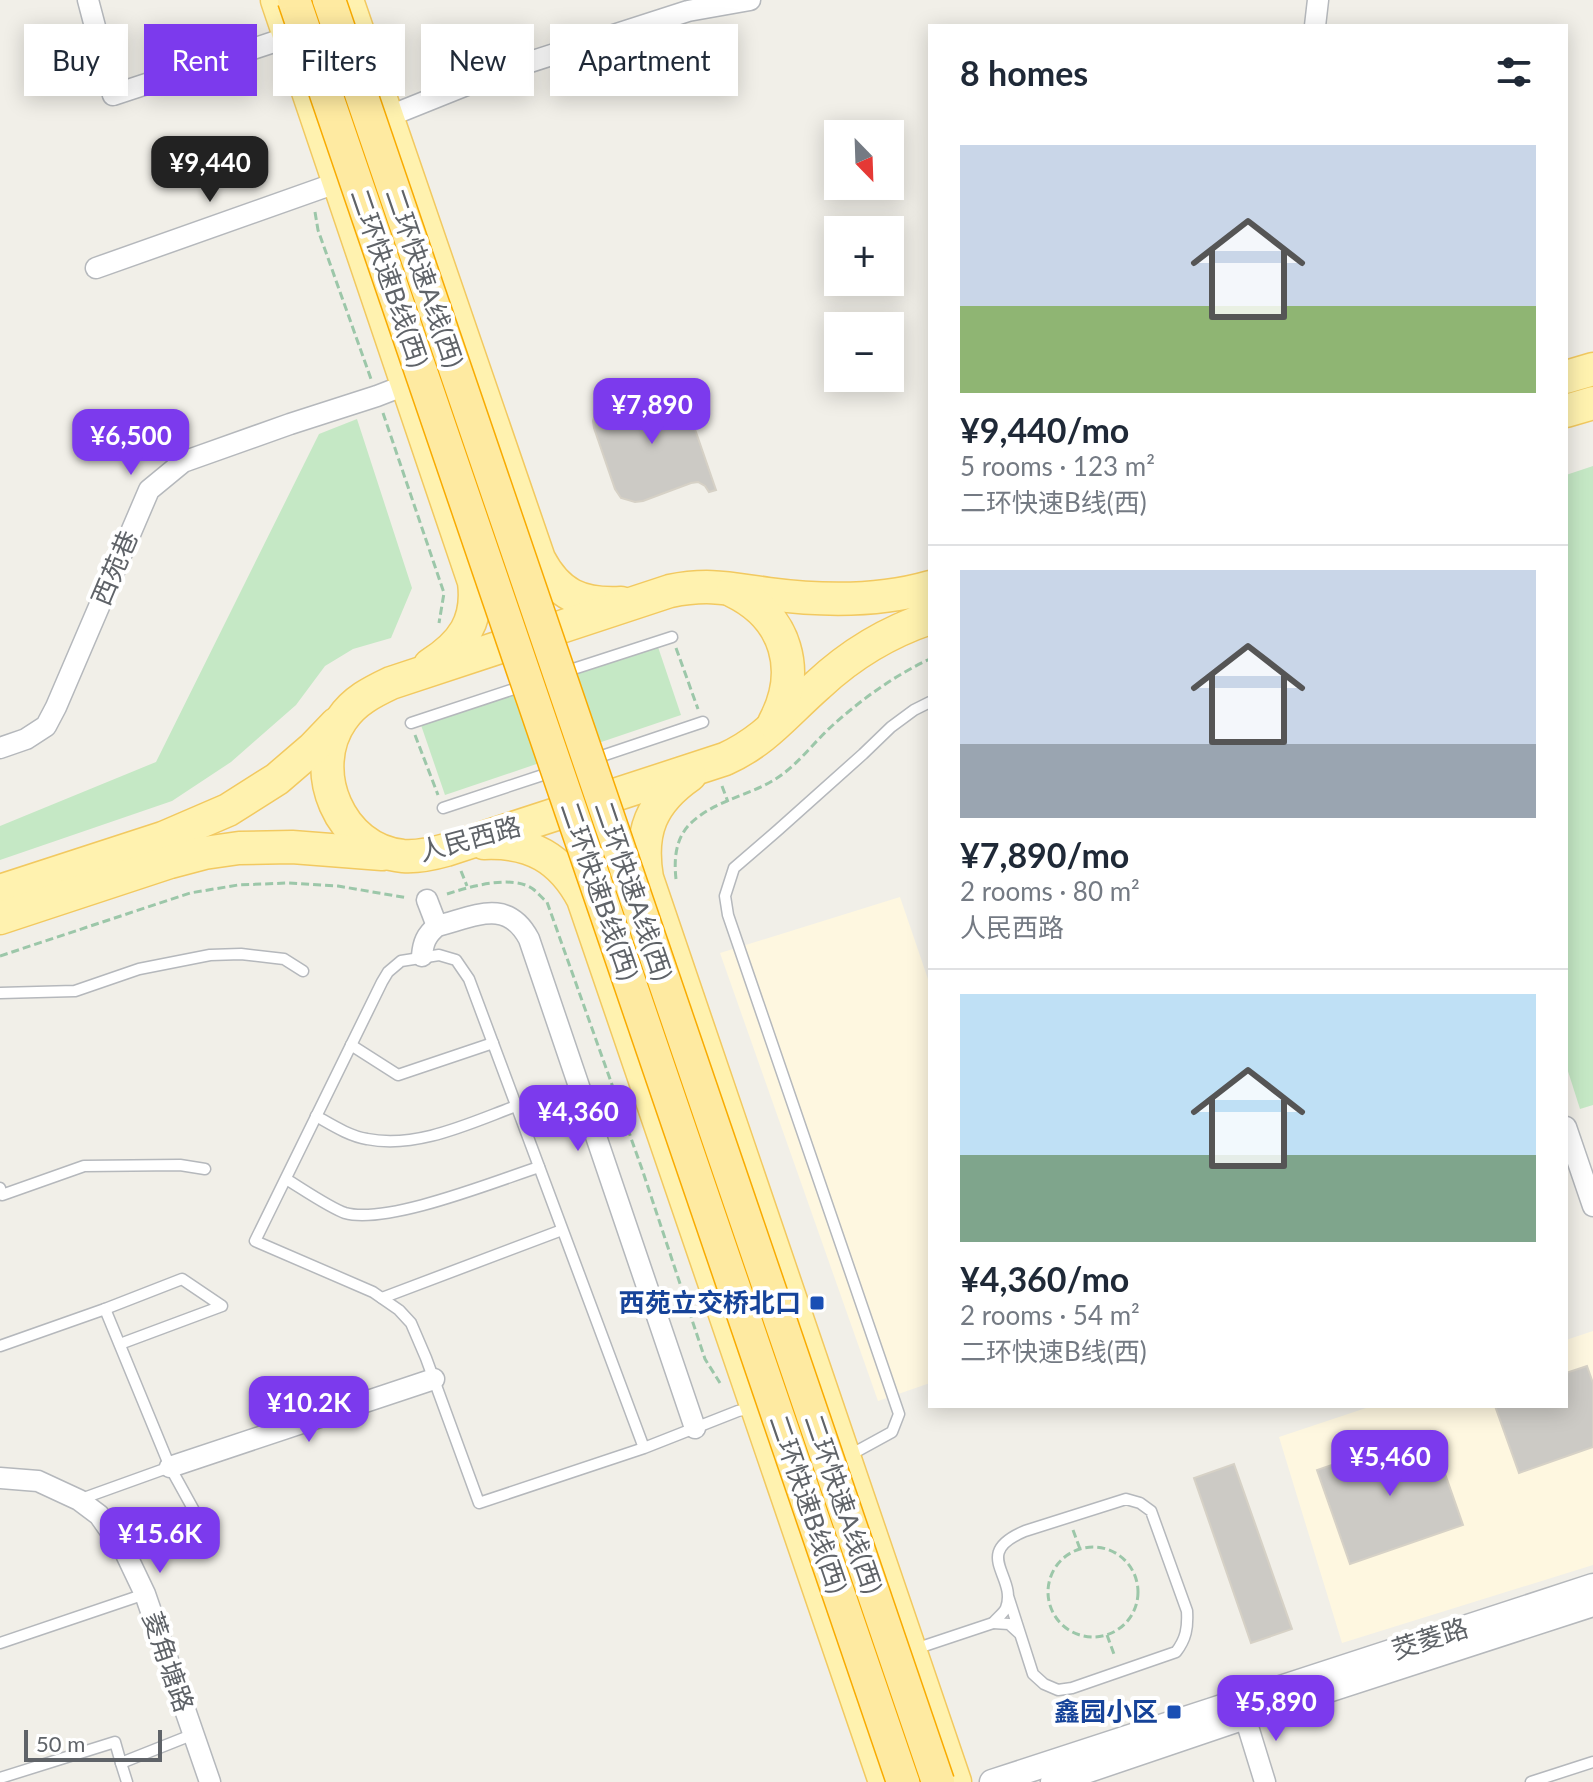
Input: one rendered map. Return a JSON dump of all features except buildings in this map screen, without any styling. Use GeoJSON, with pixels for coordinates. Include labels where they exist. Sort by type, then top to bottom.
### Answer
{"type":"FeatureCollection","features":[{"type":"Feature","properties":{"kind":"highway","name":"二环快速B线(西)"},"geometry":{"type":"LineString","coordinates":[[294,0],[905,1782]]}},
{"type":"Feature","properties":{"kind":"highway","name":"二环快速A线(西)"},"geometry":{"type":"LineString","coordinates":[[329,0],[936,1782]]}},
{"type":"Feature","properties":{"kind":"main road"},"geometry":{"type":"LineString","coordinates":[[277,0],[285,24]]}},
{"type":"Feature","properties":{"kind":"main road"},"geometry":{"type":"LineString","coordinates":[[347,0],[539,559],[550,578],[564,592],[591,602],[611,604],[645,599],[670,591]]}},
{"type":"Feature","properties":{"kind":"main road"},"geometry":{"type":"LineString","coordinates":[[303,96],[325,187],[408,384],[474,582],[476,603],[467,630],[448,652],[422,669],[391,683]]}},
{"type":"Feature","properties":{"kind":"main road"},"geometry":{"type":"LineString","coordinates":[[1568,376],[1593,369]]}},
{"type":"Feature","properties":{"kind":"main road"},"geometry":{"type":"LineString","coordinates":[[1568,410],[1593,403]]}},
{"type":"Feature","properties":{"kind":"main road"},"geometry":{"type":"LineString","coordinates":[[444,489],[458,505],[470,509],[482,508],[493,504],[502,495],[507,484],[507,470]]}},
{"type":"Feature","properties":{"kind":"main road","name":"人民西路"},"geometry":{"type":"LineString","coordinates":[[928,587],[885,596],[832,599],[693,586],[391,683],[370,692],[354,704],[337,727],[329,752],[329,787],[343,819],[368,843],[402,856],[452,857],[746,749],[857,654],[906,626],[928,619]]}},
{"type":"Feature","properties":{"kind":"main road","name":"人民西路"},"geometry":{"type":"LineString","coordinates":[[713,586],[732,590],[762,609],[773,622],[784,647],[789,672],[788,690],[783,707],[762,738]]}},
{"type":"Feature","properties":{"kind":"main road"},"geometry":{"type":"LineString","coordinates":[[0,891],[175,834],[228,810],[290,768],[354,704]]}},
{"type":"Feature","properties":{"kind":"main road"},"geometry":{"type":"LineString","coordinates":[[725,759],[699,769],[670,790],[652,816],[644,845],[647,878],[955,1782]]}},
{"type":"Feature","properties":{"kind":"main road"},"geometry":{"type":"LineString","coordinates":[[452,857],[484,843],[518,845],[548,857],[564,871],[583,899],[633,1043],[748,1409],[885,1782]]}},
{"type":"Feature","properties":{"kind":"main road"},"geometry":{"type":"LineString","coordinates":[[0,918],[179,859],[221,850],[292,847],[402,856]]}},
{"type":"Feature","properties":{"kind":"main road"},"geometry":{"type":"LineString","coordinates":[[633,1043],[631,1034],[634,1021],[641,1010],[651,1003],[675,1003],[687,1009],[696,1022]]}},
{"type":"Feature","properties":{"kind":"main road"},"geometry":{"type":"LineString","coordinates":[[905,1782],[907,1743],[936,1782]]}},
{"type":"Feature","properties":{"kind":"street"},"geometry":{"type":"LineString","coordinates":[[88,0],[113,95],[273,42]]}},
{"type":"Feature","properties":{"kind":"street"},"geometry":{"type":"LineString","coordinates":[[387,117],[499,72],[688,11],[750,0]]}},
{"type":"Feature","properties":{"kind":"street"},"geometry":{"type":"LineString","coordinates":[[1315,24],[1318,0]]}},
{"type":"Feature","properties":{"kind":"street"},"geometry":{"type":"LineString","coordinates":[[96,268],[325,187]]}},
{"type":"Feature","properties":{"kind":"street","name":"西苑巷"},"geometry":{"type":"LineString","coordinates":[[0,748],[26,739],[46,726],[149,490],[183,462],[408,384]]}},
{"type":"Feature","properties":{"kind":"street"},"geometry":{"type":"LineString","coordinates":[[427,900],[437,926]]}},
{"type":"Feature","properties":{"kind":"street"},"geometry":{"type":"LineString","coordinates":[[422,956],[423,942],[437,926],[493,912],[510,916],[521,925],[529,939],[695,1428]]}},
{"type":"Feature","properties":{"kind":"street"},"geometry":{"type":"LineString","coordinates":[[1568,1133],[1593,1206]]}},
{"type":"Feature","properties":{"kind":"street"},"geometry":{"type":"LineString","coordinates":[[170,1467],[434,1379]]}},
{"type":"Feature","properties":{"kind":"street","name":"菱角塘路"},"geometry":{"type":"LineString","coordinates":[[0,1478],[38,1481],[79,1500],[99,1515],[125,1552],[145,1594],[210,1782]]}},
{"type":"Feature","properties":{"kind":"street","name":"茭菱路"},"geometry":{"type":"LineString","coordinates":[[992,1782],[1593,1586]]}},
{"type":"Feature","properties":{"kind":"street","name":"茭菱路"},"geometry":{"type":"LineString","coordinates":[[1053,1782],[1593,1604]]}},
{"type":"Feature","properties":{"kind":"street"},"geometry":{"type":"LineString","coordinates":[[1245,1717],[1265,1782]]}},
{"type":"Feature","properties":{"kind":"lane"},"geometry":{"type":"LineString","coordinates":[[411,723],[672,637]]}},
{"type":"Feature","properties":{"kind":"lane"},"geometry":{"type":"LineString","coordinates":[[844,1458],[892,1432],[899,1414],[738,945],[725,896],[734,868],[891,727],[928,703]]}},
{"type":"Feature","properties":{"kind":"lane"},"geometry":{"type":"LineString","coordinates":[[443,808],[703,722]]}},
{"type":"Feature","properties":{"kind":"lane"},"geometry":{"type":"LineString","coordinates":[[0,993],[75,991],[139,969],[210,955],[241,954],[284,959],[303,971]]}},
{"type":"Feature","properties":{"kind":"lane"},"geometry":{"type":"LineString","coordinates":[[644,1448],[469,979],[456,960],[439,955],[401,961],[388,972],[255,1241],[373,1292],[399,1310],[411,1323],[479,1503],[644,1448],[748,1409]]}},
{"type":"Feature","properties":{"kind":"lane"},"geometry":{"type":"LineString","coordinates":[[351,1045],[398,1075],[493,1043]]}},
{"type":"Feature","properties":{"kind":"lane"},"geometry":{"type":"LineString","coordinates":[[316,1116],[340,1130],[366,1139],[398,1141],[423,1138],[516,1106]]}},
{"type":"Feature","properties":{"kind":"lane"},"geometry":{"type":"LineString","coordinates":[[0,1188],[2,1195],[84,1166],[180,1165],[205,1169]]}},
{"type":"Feature","properties":{"kind":"lane"},"geometry":{"type":"LineString","coordinates":[[286,1179],[344,1212],[360,1215],[425,1205],[539,1167]]}},
{"type":"Feature","properties":{"kind":"lane"},"geometry":{"type":"LineString","coordinates":[[382,1298],[562,1230]]}},
{"type":"Feature","properties":{"kind":"lane"},"geometry":{"type":"LineString","coordinates":[[0,1346],[182,1279],[222,1306],[120,1344]]}},
{"type":"Feature","properties":{"kind":"lane"},"geometry":{"type":"LineString","coordinates":[[105,1309],[170,1467],[207,1534]]}},
{"type":"Feature","properties":{"kind":"lane"},"geometry":{"type":"LineString","coordinates":[[79,1500],[170,1467]]}},
{"type":"Feature","properties":{"kind":"lane"},"geometry":{"type":"LineString","coordinates":[[1126,1499],[1140,1503],[1151,1511],[1187,1611],[1188,1626],[1185,1640],[1176,1652],[1058,1690],[1044,1684],[1033,1674],[997,1560],[1002,1546],[1012,1536],[1068,1516],[1126,1499]]}},
{"type":"Feature","properties":{"kind":"lane"},"geometry":{"type":"LineString","coordinates":[[0,1643],[145,1594]]}},
{"type":"Feature","properties":{"kind":"lane"},"geometry":{"type":"LineString","coordinates":[[993,1623],[1005,1610],[1008,1596]]}},
{"type":"Feature","properties":{"kind":"lane"},"geometry":{"type":"LineString","coordinates":[[910,1651],[993,1623],[1009,1624],[1020,1634]]}},
{"type":"Feature","properties":{"kind":"lane"},"geometry":{"type":"LineString","coordinates":[[121,1763],[194,1734]]}},
{"type":"Feature","properties":{"kind":"lane"},"geometry":{"type":"LineString","coordinates":[[0,1778],[115,1742],[127,1782]]}},
{"type":"Feature","properties":{"kind":"lane"},"geometry":{"type":"LineString","coordinates":[[1531,1782],[1593,1762]]}},
{"type":"Feature","properties":{"kind":"path"},"geometry":{"type":"LineString","coordinates":[[325,187],[318,230],[444,593],[441,619],[436,629]]}},
{"type":"Feature","properties":{"kind":"path"},"geometry":{"type":"LineString","coordinates":[[672,637],[703,722]]}},
{"type":"Feature","properties":{"kind":"path"},"geometry":{"type":"LineString","coordinates":[[676,883],[674,860],[687,827],[707,812],[761,789],[783,774],[833,724],[871,694],[928,660]]}},
{"type":"Feature","properties":{"kind":"path"},"geometry":{"type":"LineString","coordinates":[[411,723],[443,808]]}},
{"type":"Feature","properties":{"kind":"path"},"geometry":{"type":"LineString","coordinates":[[452,857],[468,887]]}},
{"type":"Feature","properties":{"kind":"path"},"geometry":{"type":"LineString","coordinates":[[0,956],[190,893],[238,885],[288,883],[338,886],[427,900],[468,887],[512,881],[532,888],[547,902],[642,1169],[705,1359],[748,1409]]}},
{"type":"Feature","properties":{"kind":"path"},"geometry":{"type":"LineString","coordinates":[[1068,1516],[1080,1549]]}},
{"type":"Feature","properties":{"kind":"path"},"geometry":{"type":"LineString","coordinates":[[1095,1547],[1116,1553],[1132,1569],[1136,1579],[1134,1611],[1121,1628],[1107,1635],[1090,1638],[1069,1631],[1060,1624],[1049,1606],[1051,1574],[1065,1557],[1080,1549],[1095,1547]]}},
{"type":"Feature","properties":{"kind":"path"},"geometry":{"type":"LineString","coordinates":[[1107,1635],[1120,1670]]}},
{"type":"Feature","properties":{"kind":"shaded area"},"geometry":{"type":"Polygon","coordinates":[[[900,897],[928,979],[928,1384],[878,1401],[720,953],[900,897]]]}},
{"type":"Feature","properties":{"kind":"shaded area"},"geometry":{"type":"Polygon","coordinates":[[[1593,1331],[1593,1565],[1342,1643],[1279,1437],[1366,1408],[1568,1408],[1568,1339],[1593,1331]]]}},
{"type":"Feature","properties":{"kind":"green space"},"geometry":{"type":"Polygon","coordinates":[[[357,419],[412,588],[391,638],[353,649],[325,666],[296,705],[231,762],[172,801],[0,860],[0,826],[156,762],[319,434],[357,419]]]}},
{"type":"Feature","properties":{"kind":"green space"},"geometry":{"type":"Polygon","coordinates":[[[1593,466],[1593,1105],[1580,1109],[1568,1071],[1568,474],[1593,466]]]}},
{"type":"Feature","properties":{"kind":"green space"},"geometry":{"type":"Polygon","coordinates":[[[657,644],[681,715],[445,795],[421,725],[657,644]]]}},
{"type":"Feature","properties":{"kind":"place","name":"西苑立交桥北口"},"geometry":{"type":"Point","coordinates":[817,1303]}},
{"type":"Feature","properties":{"kind":"place","name":"鑫园小区"},"geometry":{"type":"Point","coordinates":[1174,1712]}}]}
